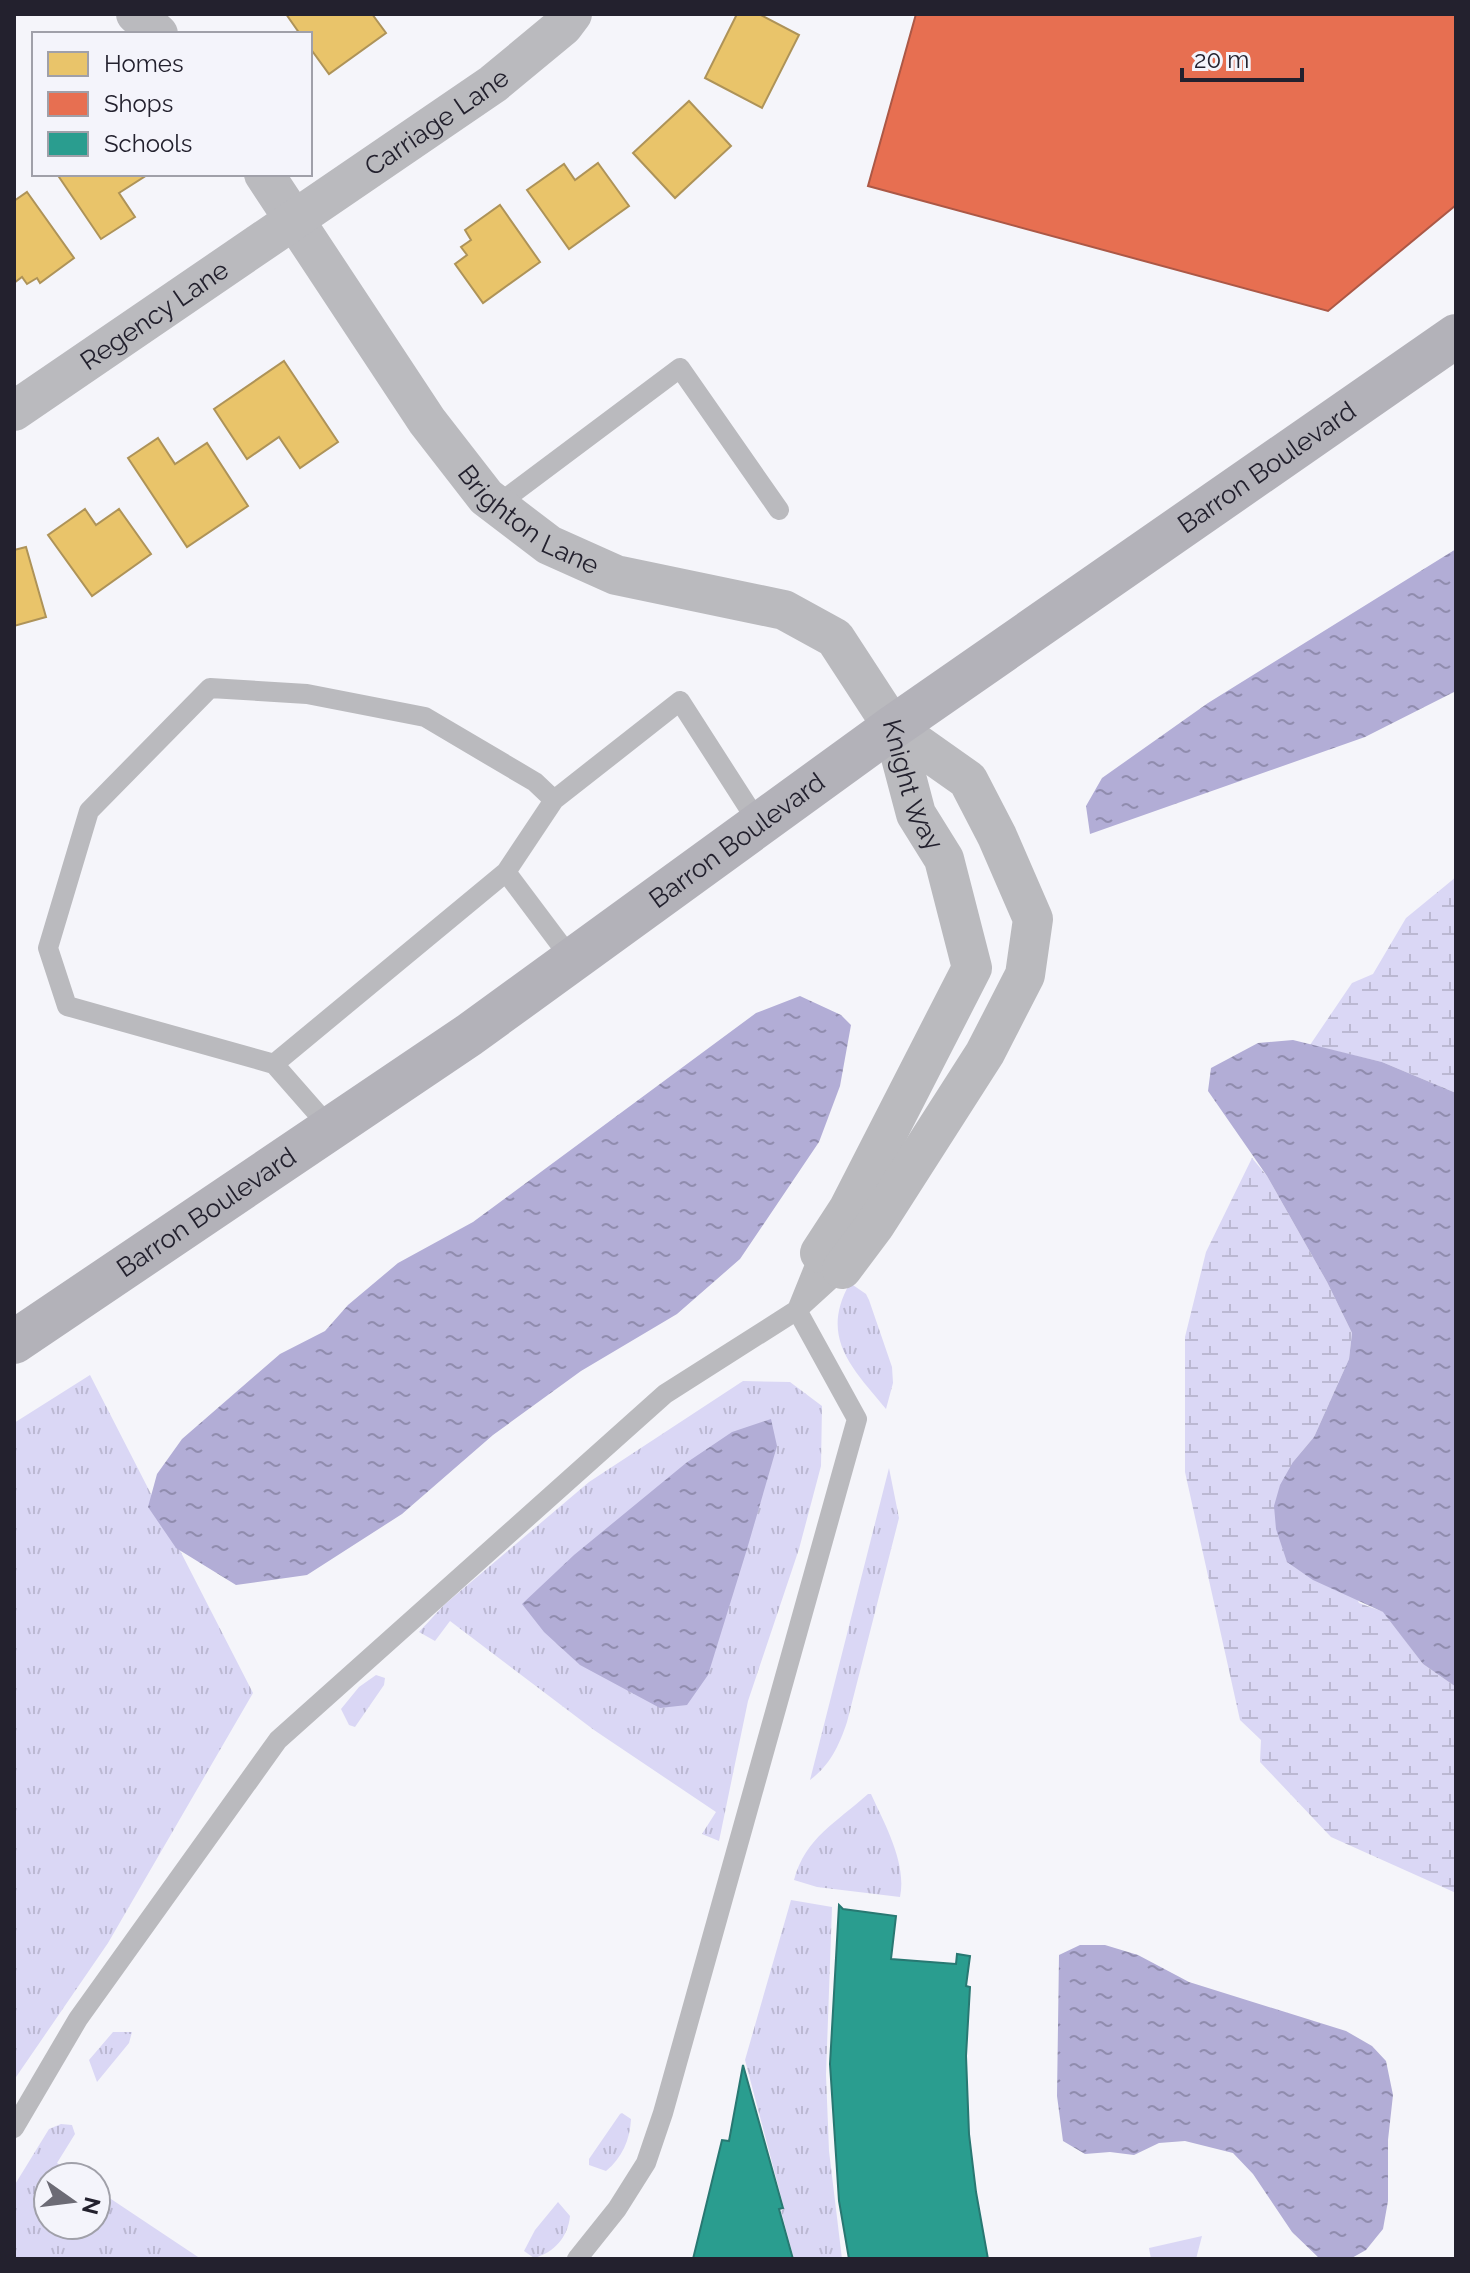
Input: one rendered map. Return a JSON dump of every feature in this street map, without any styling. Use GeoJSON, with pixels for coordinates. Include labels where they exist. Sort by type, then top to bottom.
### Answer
{"type":"FeatureCollection","features":[{"type":"Feature","properties":{"kind":"main road","name":"Barron Boulevard"},"geometry":{"type":"LineString","coordinates":[[14,1342],[469,1035],[893,727],[1456,336]]}},
{"type":"Feature","properties":{"kind":"street"},"geometry":{"type":"LineString","coordinates":[[136,14],[156,32]]}},
{"type":"Feature","properties":{"kind":"street","name":"Carriage Lane"},"geometry":{"type":"LineString","coordinates":[[294,220],[493,84],[563,26],[572,14]]}},
{"type":"Feature","properties":{"kind":"street","name":"Brighton Lane"},"geometry":{"type":"LineString","coordinates":[[265,176],[427,421],[486,497],[549,545],[616,575],[784,610],[835,638],[893,727]]}},
{"type":"Feature","properties":{"kind":"street","name":"Regency Lane"},"geometry":{"type":"LineString","coordinates":[[14,411],[294,220]]}},
{"type":"Feature","properties":{"kind":"street","name":"Knight Way"},"geometry":{"type":"LineString","coordinates":[[831,1261],[848,1210],[972,968],[944,859],[916,814],[893,727]]}},
{"type":"Feature","properties":{"kind":"street","name":"Knight Way"},"geometry":{"type":"LineString","coordinates":[[831,1261],[875,1225],[985,1053],[1025,975],[1033,919],[997,836],[968,780],[893,727]]}},
{"type":"Feature","properties":{"kind":"lane"},"geometry":{"type":"LineString","coordinates":[[497,505],[680,368],[779,510]]}},
{"type":"Feature","properties":{"kind":"lane"},"geometry":{"type":"LineString","coordinates":[[331,1129],[274,1064],[67,1006],[48,948],[89,811],[210,688],[307,694],[425,717],[535,782],[554,800]]}},
{"type":"Feature","properties":{"kind":"lane"},"geometry":{"type":"LineString","coordinates":[[274,1064],[506,872],[554,800],[680,701],[759,824]]}},
{"type":"Feature","properties":{"kind":"lane"},"geometry":{"type":"LineString","coordinates":[[506,872],[572,960]]}},
{"type":"Feature","properties":{"kind":"lane"},"geometry":{"type":"LineString","coordinates":[[14,2128],[78,2019],[278,1740],[665,1394],[797,1310],[831,1261]]}},
{"type":"Feature","properties":{"kind":"lane"},"geometry":{"type":"LineString","coordinates":[[577,2259],[617,2209],[646,2163],[655,2138],[857,1419],[797,1310]]}},
{"type":"Feature","properties":{"kind":"green space"},"geometry":{"type":"Polygon","coordinates":[[[1456,877],[1456,1093],[1382,1062],[1310,1045],[1352,983],[1373,974],[1406,918],[1456,877]]]}},
{"type":"Feature","properties":{"kind":"green space"},"geometry":{"type":"Polygon","coordinates":[[[1252,1158],[1267,1176],[1352,1333],[1349,1359],[1314,1437],[1293,1462],[1359,1603],[1384,1612],[1423,1664],[1456,1687],[1456,1893],[1331,1837],[1260,1762],[1261,1740],[1240,1720],[1185,1472],[1185,1337],[1206,1252],[1252,1158]]]}},
{"type":"Feature","properties":{"kind":"green space"},"geometry":{"type":"Polygon","coordinates":[[[850,1283],[866,1294],[869,1300],[892,1367],[893,1383],[886,1409],[851,1365],[839,1336],[841,1302],[850,1283]]]}},
{"type":"Feature","properties":{"kind":"green space"},"geometry":{"type":"Polygon","coordinates":[[[90,1375],[253,1693],[108,1943],[14,2080],[14,1423],[90,1375]]]}},
{"type":"Feature","properties":{"kind":"green space"},"geometry":{"type":"Polygon","coordinates":[[[743,1381],[790,1382],[822,1406],[821,1466],[799,1549],[748,1701],[719,1841],[702,1834],[716,1812],[594,1730],[450,1621],[435,1641],[419,1632],[444,1605],[589,1482],[743,1381]]]}},
{"type":"Feature","properties":{"kind":"green space"},"geometry":{"type":"Polygon","coordinates":[[[889,1468],[899,1518],[847,1722],[833,1754],[810,1780],[889,1468]]]}},
{"type":"Feature","properties":{"kind":"green space"},"geometry":{"type":"Polygon","coordinates":[[[376,1675],[385,1678],[384,1685],[355,1727],[349,1725],[341,1709],[359,1687],[376,1675]]]}},
{"type":"Feature","properties":{"kind":"green space"},"geometry":{"type":"Polygon","coordinates":[[[871,1794],[898,1858],[900,1897],[817,1887],[794,1880],[799,1865],[814,1842],[871,1794]]]}},
{"type":"Feature","properties":{"kind":"green space"},"geometry":{"type":"Polygon","coordinates":[[[791,1900],[832,1907],[826,2075],[829,2151],[842,2259],[794,2259],[781,2211],[784,2208],[745,2060],[791,1900]]]}},
{"type":"Feature","properties":{"kind":"green space"},"geometry":{"type":"Polygon","coordinates":[[[113,2032],[132,2032],[129,2043],[97,2082],[89,2060],[113,2032]]]}},
{"type":"Feature","properties":{"kind":"green space"},"geometry":{"type":"Polygon","coordinates":[[[622,2113],[631,2119],[621,2154],[606,2171],[589,2165],[589,2159],[622,2113]]]}},
{"type":"Feature","properties":{"kind":"green space"},"geometry":{"type":"Polygon","coordinates":[[[61,2124],[72,2125],[75,2134],[58,2161],[32,2161],[32,2241],[112,2241],[112,2200],[201,2259],[14,2259],[14,2186],[49,2129],[61,2124]]]}},
{"type":"Feature","properties":{"kind":"green space"},"geometry":{"type":"Polygon","coordinates":[[[558,2202],[570,2216],[566,2231],[554,2248],[534,2258],[524,2251],[535,2230],[558,2202]]]}},
{"type":"Feature","properties":{"kind":"green space"},"geometry":{"type":"Polygon","coordinates":[[[1202,2236],[1196,2259],[1151,2259],[1149,2248],[1202,2236]]]}},
{"type":"Feature","properties":{"kind":"water"},"geometry":{"type":"Polygon","coordinates":[[[1456,549],[1456,691],[1365,737],[1090,834],[1086,806],[1102,778],[1208,703],[1456,549]]]}},
{"type":"Feature","properties":{"kind":"water"},"geometry":{"type":"Polygon","coordinates":[[[800,996],[841,1015],[851,1025],[840,1086],[819,1142],[740,1259],[677,1314],[581,1371],[493,1435],[402,1514],[307,1575],[236,1585],[176,1548],[148,1507],[157,1474],[182,1439],[280,1354],[325,1331],[348,1305],[398,1263],[473,1222],[756,1013],[800,996]]]}},
{"type":"Feature","properties":{"kind":"water"},"geometry":{"type":"Polygon","coordinates":[[[1293,1040],[1382,1062],[1456,1093],[1456,1687],[1423,1664],[1383,1612],[1313,1580],[1287,1562],[1276,1529],[1274,1506],[1280,1485],[1293,1462],[1314,1437],[1349,1359],[1352,1333],[1267,1176],[1208,1091],[1211,1068],[1258,1043],[1293,1040]]]}},
{"type":"Feature","properties":{"kind":"water"},"geometry":{"type":"Polygon","coordinates":[[[771,1419],[777,1446],[747,1549],[708,1675],[687,1705],[660,1708],[580,1665],[544,1632],[522,1604],[574,1555],[686,1463],[732,1432],[771,1419]]]}},
{"type":"Feature","properties":{"kind":"water"},"geometry":{"type":"Polygon","coordinates":[[[1080,1945],[1105,1945],[1138,1955],[1189,1982],[1346,2031],[1372,2046],[1386,2061],[1393,2095],[1388,2140],[1388,2201],[1383,2229],[1366,2250],[1350,2259],[1320,2259],[1292,2232],[1253,2174],[1233,2153],[1185,2141],[1159,2143],[1134,2155],[1110,2152],[1085,2154],[1063,2141],[1057,2096],[1059,1955],[1080,1945]]]}},
{"type":"Feature","properties":{"kind":"building: Homes"},"geometry":{"type":"Polygon","coordinates":[[[286,14],[372,14],[386,33],[329,74],[312,51],[312,32],[299,32],[286,14]]]}},
{"type":"Feature","properties":{"kind":"building: Homes"},"geometry":{"type":"Polygon","coordinates":[[[737,14],[759,14],[799,35],[762,108],[705,78],[737,14]]]}},
{"type":"Feature","properties":{"kind":"building: Homes"},"geometry":{"type":"Polygon","coordinates":[[[689,101],[731,146],[675,198],[633,153],[689,101]]]}},
{"type":"Feature","properties":{"kind":"building: Homes"},"geometry":{"type":"Polygon","coordinates":[[[598,163],[629,206],[569,249],[527,190],[564,164],[575,180],[598,163]]]}},
{"type":"Feature","properties":{"kind":"building: Homes"},"geometry":{"type":"Polygon","coordinates":[[[58,176],[145,176],[119,193],[135,217],[101,239],[58,176]]]}},
{"type":"Feature","properties":{"kind":"building: Homes"},"geometry":{"type":"Polygon","coordinates":[[[27,192],[74,258],[40,283],[37,278],[27,284],[22,277],[14,283],[14,201],[27,192]]]}},
{"type":"Feature","properties":{"kind":"building: Homes"},"geometry":{"type":"Polygon","coordinates":[[[500,205],[540,262],[483,303],[455,264],[467,255],[461,247],[471,240],[465,230],[500,205]]]}},
{"type":"Feature","properties":{"kind":"building: Homes"},"geometry":{"type":"Polygon","coordinates":[[[284,361],[338,442],[300,468],[279,437],[247,459],[214,409],[284,361]]]}},
{"type":"Feature","properties":{"kind":"building: Homes"},"geometry":{"type":"Polygon","coordinates":[[[158,438],[175,464],[207,443],[248,506],[187,547],[128,458],[158,438]]]}},
{"type":"Feature","properties":{"kind":"building: Homes"},"geometry":{"type":"Polygon","coordinates":[[[85,509],[96,525],[119,509],[151,554],[92,596],[48,535],[85,509]]]}},
{"type":"Feature","properties":{"kind":"building: Homes"},"geometry":{"type":"Polygon","coordinates":[[[26,547],[46,617],[14,626],[14,550],[26,547]]]}},
{"type":"Feature","properties":{"kind":"building: Shops"},"geometry":{"type":"Polygon","coordinates":[[[916,14],[1456,14],[1456,205],[1328,311],[868,186],[916,14]]]}},
{"type":"Feature","properties":{"kind":"building: Schools"},"geometry":{"type":"Polygon","coordinates":[[[839,1905],[843,1909],[896,1916],[891,1959],[956,1964],[957,1954],[970,1956],[966,1986],[970,1987],[966,2056],[969,2134],[988,2259],[849,2259],[839,2201],[830,2064],[839,1905]]]}},
{"type":"Feature","properties":{"kind":"building: Schools"},"geometry":{"type":"Polygon","coordinates":[[[839,1905],[843,1909],[896,1916],[891,1959],[956,1964],[957,1954],[970,1956],[966,1986],[970,1987],[966,2056],[969,2134],[988,2259],[849,2259],[839,2201],[830,2064],[839,1905]]]}},
{"type":"Feature","properties":{"kind":"building: Schools"},"geometry":{"type":"Polygon","coordinates":[[[743,2065],[783,2208],[779,2209],[793,2259],[693,2259],[722,2140],[729,2141],[743,2065]]]}},
{"type":"Feature","properties":{"kind":"building: Schools"},"geometry":{"type":"Polygon","coordinates":[[[743,2065],[783,2208],[779,2209],[793,2259],[693,2259],[722,2140],[729,2141],[743,2065]]]}}]}
